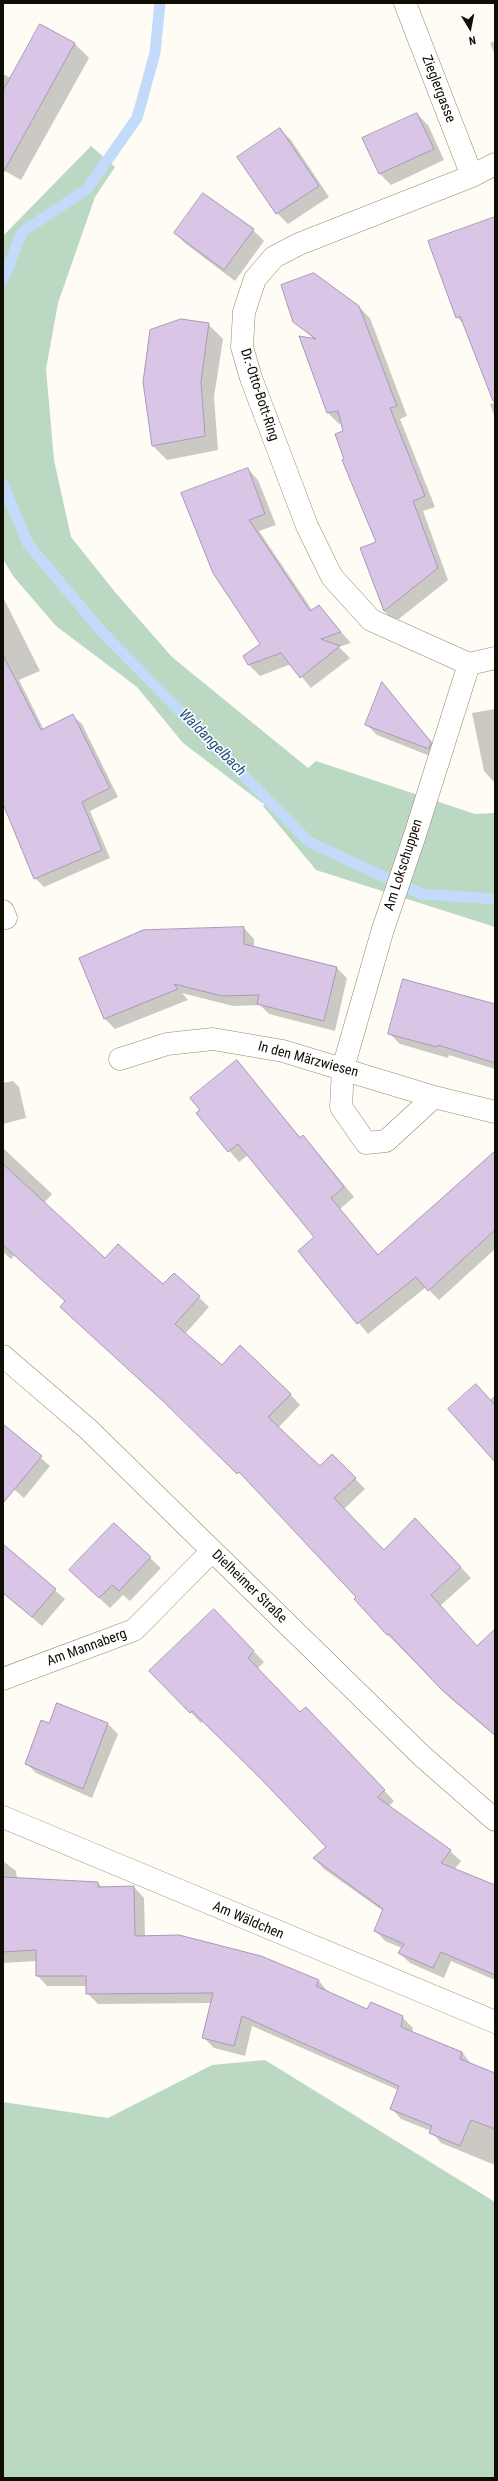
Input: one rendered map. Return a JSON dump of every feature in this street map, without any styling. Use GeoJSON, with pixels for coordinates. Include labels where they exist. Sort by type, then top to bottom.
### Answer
{"type":"FeatureCollection","features":[{"type":"Feature","properties":{"kind":"street","name":"Zieglergasse"},"geometry":{"type":"LineString","coordinates":[[405,3],[472,176]]}},
{"type":"Feature","properties":{"kind":"street","name":"Dr.-Otto-Bott-Ring"},"geometry":{"type":"LineString","coordinates":[[469,664],[371,620],[332,577],[308,526],[251,378],[242,347],[244,312],[255,279],[274,257],[299,244],[472,176],[495,164]]}},
{"type":"Feature","properties":{"kind":"street"},"geometry":{"type":"LineString","coordinates":[[469,664],[495,658]]}},
{"type":"Feature","properties":{"kind":"street","name":"Am Lokschuppen"},"geometry":{"type":"LineString","coordinates":[[434,1097],[386,1141],[366,1142],[341,1107],[343,1068],[383,929],[414,838],[469,664]]}},
{"type":"Feature","properties":{"kind":"street","name":"In den Märzwiesen"},"geometry":{"type":"LineString","coordinates":[[120,1059],[167,1044],[213,1039],[283,1051],[343,1068],[434,1097],[495,1112]]}},
{"type":"Feature","properties":{"kind":"street","name":"Dielheimer Straße"},"geometry":{"type":"LineString","coordinates":[[3,1356],[88,1429],[422,1756],[495,1820]]}},
{"type":"Feature","properties":{"kind":"street","name":"Am Mannaberg"},"geometry":{"type":"LineString","coordinates":[[3,1679],[134,1630],[212,1551]]}},
{"type":"Feature","properties":{"kind":"street","name":"Am Wäldchen"},"geometry":{"type":"LineString","coordinates":[[3,1817],[495,2022]]}},
{"type":"Feature","properties":{"kind":"green space"},"geometry":{"type":"Polygon","coordinates":[[[91,146],[115,167],[95,197],[58,303],[46,369],[54,460],[71,537],[115,592],[172,657],[308,768],[316,761],[475,814],[495,813],[495,927],[316,870],[263,806],[272,798],[262,803],[183,743],[137,687],[56,626],[13,576],[3,559],[3,236],[91,146]]]}},
{"type":"Feature","properties":{"kind":"green space"},"geometry":{"type":"Polygon","coordinates":[[[265,2060],[495,2202],[495,2478],[3,2478],[3,2102],[108,2118],[212,2065],[265,2060]]]}},
{"type":"Feature","properties":{"kind":"building"},"geometry":{"type":"Polygon","coordinates":[[[40,24],[75,43],[3,173],[3,91],[40,24]]]}},
{"type":"Feature","properties":{"kind":"building"},"geometry":{"type":"Polygon","coordinates":[[[417,113],[434,149],[379,174],[362,138],[417,113]]]}},
{"type":"Feature","properties":{"kind":"building"},"geometry":{"type":"Polygon","coordinates":[[[280,128],[319,186],[276,214],[237,157],[280,128]]]}},
{"type":"Feature","properties":{"kind":"building"},"geometry":{"type":"Polygon","coordinates":[[[203,193],[254,229],[224,270],[174,233],[203,193]]]}},
{"type":"Feature","properties":{"kind":"building"},"geometry":{"type":"Polygon","coordinates":[[[495,217],[495,401],[493,401],[460,316],[456,318],[428,241],[495,217]]]}},
{"type":"Feature","properties":{"kind":"building"},"geometry":{"type":"Polygon","coordinates":[[[314,273],[359,306],[397,406],[390,408],[425,496],[413,501],[438,568],[384,611],[360,548],[376,542],[342,460],[344,459],[335,434],[343,431],[338,411],[327,413],[299,336],[316,339],[293,322],[281,285],[314,273]]]}},
{"type":"Feature","properties":{"kind":"building"},"geometry":{"type":"Polygon","coordinates":[[[181,319],[209,323],[201,382],[205,436],[152,446],[143,382],[150,330],[181,319]]]}},
{"type":"Feature","properties":{"kind":"building"},"geometry":{"type":"Polygon","coordinates":[[[248,468],[265,514],[249,520],[310,611],[319,605],[341,632],[321,639],[340,646],[300,678],[281,653],[248,665],[243,656],[260,644],[213,573],[181,493],[248,468]]]}},
{"type":"Feature","properties":{"kind":"building"},"geometry":{"type":"Polygon","coordinates":[[[3,655],[41,730],[73,714],[110,788],[82,802],[102,850],[34,879],[3,804],[3,655]]]}},
{"type":"Feature","properties":{"kind":"building"},"geometry":{"type":"Polygon","coordinates":[[[382,682],[431,742],[429,749],[365,725],[382,682]]]}},
{"type":"Feature","properties":{"kind":"building"},"geometry":{"type":"Polygon","coordinates":[[[244,927],[244,944],[337,967],[324,1021],[257,1004],[259,995],[222,996],[174,984],[178,989],[104,1019],[79,958],[143,930],[244,927]]]}},
{"type":"Feature","properties":{"kind":"building"},"geometry":{"type":"Polygon","coordinates":[[[403,979],[495,1004],[495,1063],[438,1045],[437,1047],[388,1034],[403,979]]]}},
{"type":"Feature","properties":{"kind":"building"},"geometry":{"type":"Polygon","coordinates":[[[237,1060],[300,1138],[303,1135],[344,1187],[331,1198],[378,1255],[495,1151],[495,1230],[428,1291],[416,1277],[357,1324],[298,1251],[314,1237],[238,1144],[228,1152],[196,1113],[200,1110],[190,1098],[237,1060]]]}},
{"type":"Feature","properties":{"kind":"building"},"geometry":{"type":"Polygon","coordinates":[[[3,1164],[105,1258],[118,1244],[163,1284],[174,1273],[200,1296],[175,1324],[222,1365],[240,1345],[291,1394],[268,1417],[320,1466],[332,1454],[356,1478],[334,1498],[384,1550],[415,1518],[461,1567],[431,1595],[477,1646],[495,1629],[495,1735],[442,1690],[389,1634],[387,1635],[354,1599],[356,1597],[239,1472],[237,1474],[165,1403],[60,1307],[65,1301],[3,1245],[3,1164]]]}},
{"type":"Feature","properties":{"kind":"building"},"geometry":{"type":"Polygon","coordinates":[[[476,1384],[495,1405],[495,1462],[448,1409],[476,1384]]]}},
{"type":"Feature","properties":{"kind":"building"},"geometry":{"type":"Polygon","coordinates":[[[3,1424],[42,1456],[3,1503],[3,1424]]]}},
{"type":"Feature","properties":{"kind":"building"},"geometry":{"type":"Polygon","coordinates":[[[114,1523],[151,1557],[119,1591],[112,1585],[99,1598],[69,1570],[114,1523]]]}},
{"type":"Feature","properties":{"kind":"building"},"geometry":{"type":"Polygon","coordinates":[[[3,1544],[56,1589],[32,1617],[3,1593],[3,1544]]]}},
{"type":"Feature","properties":{"kind":"building"},"geometry":{"type":"Polygon","coordinates":[[[214,1609],[254,1651],[248,1658],[300,1712],[306,1707],[385,1790],[377,1797],[451,1850],[441,1863],[495,1885],[495,1975],[441,1952],[433,1968],[398,1953],[404,1944],[374,1931],[383,1909],[313,1858],[326,1847],[259,1777],[192,1711],[190,1713],[149,1671],[214,1609]]]}},
{"type":"Feature","properties":{"kind":"building"},"geometry":{"type":"Polygon","coordinates":[[[57,1703],[108,1723],[83,1789],[25,1764],[41,1720],[49,1723],[57,1703]]]}},
{"type":"Feature","properties":{"kind":"building"},"geometry":{"type":"Polygon","coordinates":[[[3,1877],[98,1882],[98,1887],[134,1886],[135,1936],[179,1935],[261,1956],[319,1980],[316,1986],[367,2009],[371,2002],[403,2016],[401,2027],[462,2052],[460,2059],[495,2073],[495,2129],[471,2120],[460,2146],[429,2133],[432,2126],[390,2109],[399,2086],[242,2016],[234,2046],[202,2038],[213,1993],[86,1994],[86,1976],[36,1976],[36,1950],[3,1952],[3,1877]]]}},
{"type":"Feature","properties":{"kind":"waterway","name":"Waldangelbach"},"geometry":{"type":"LineString","coordinates":[[3,280],[22,232],[87,189],[137,118],[155,53],[160,3]]}},
{"type":"Feature","properties":{"kind":"waterway","name":"Waldangelbach"},"geometry":{"type":"LineString","coordinates":[[3,484],[28,544],[102,632],[309,842],[421,894],[495,899]]}}]}
